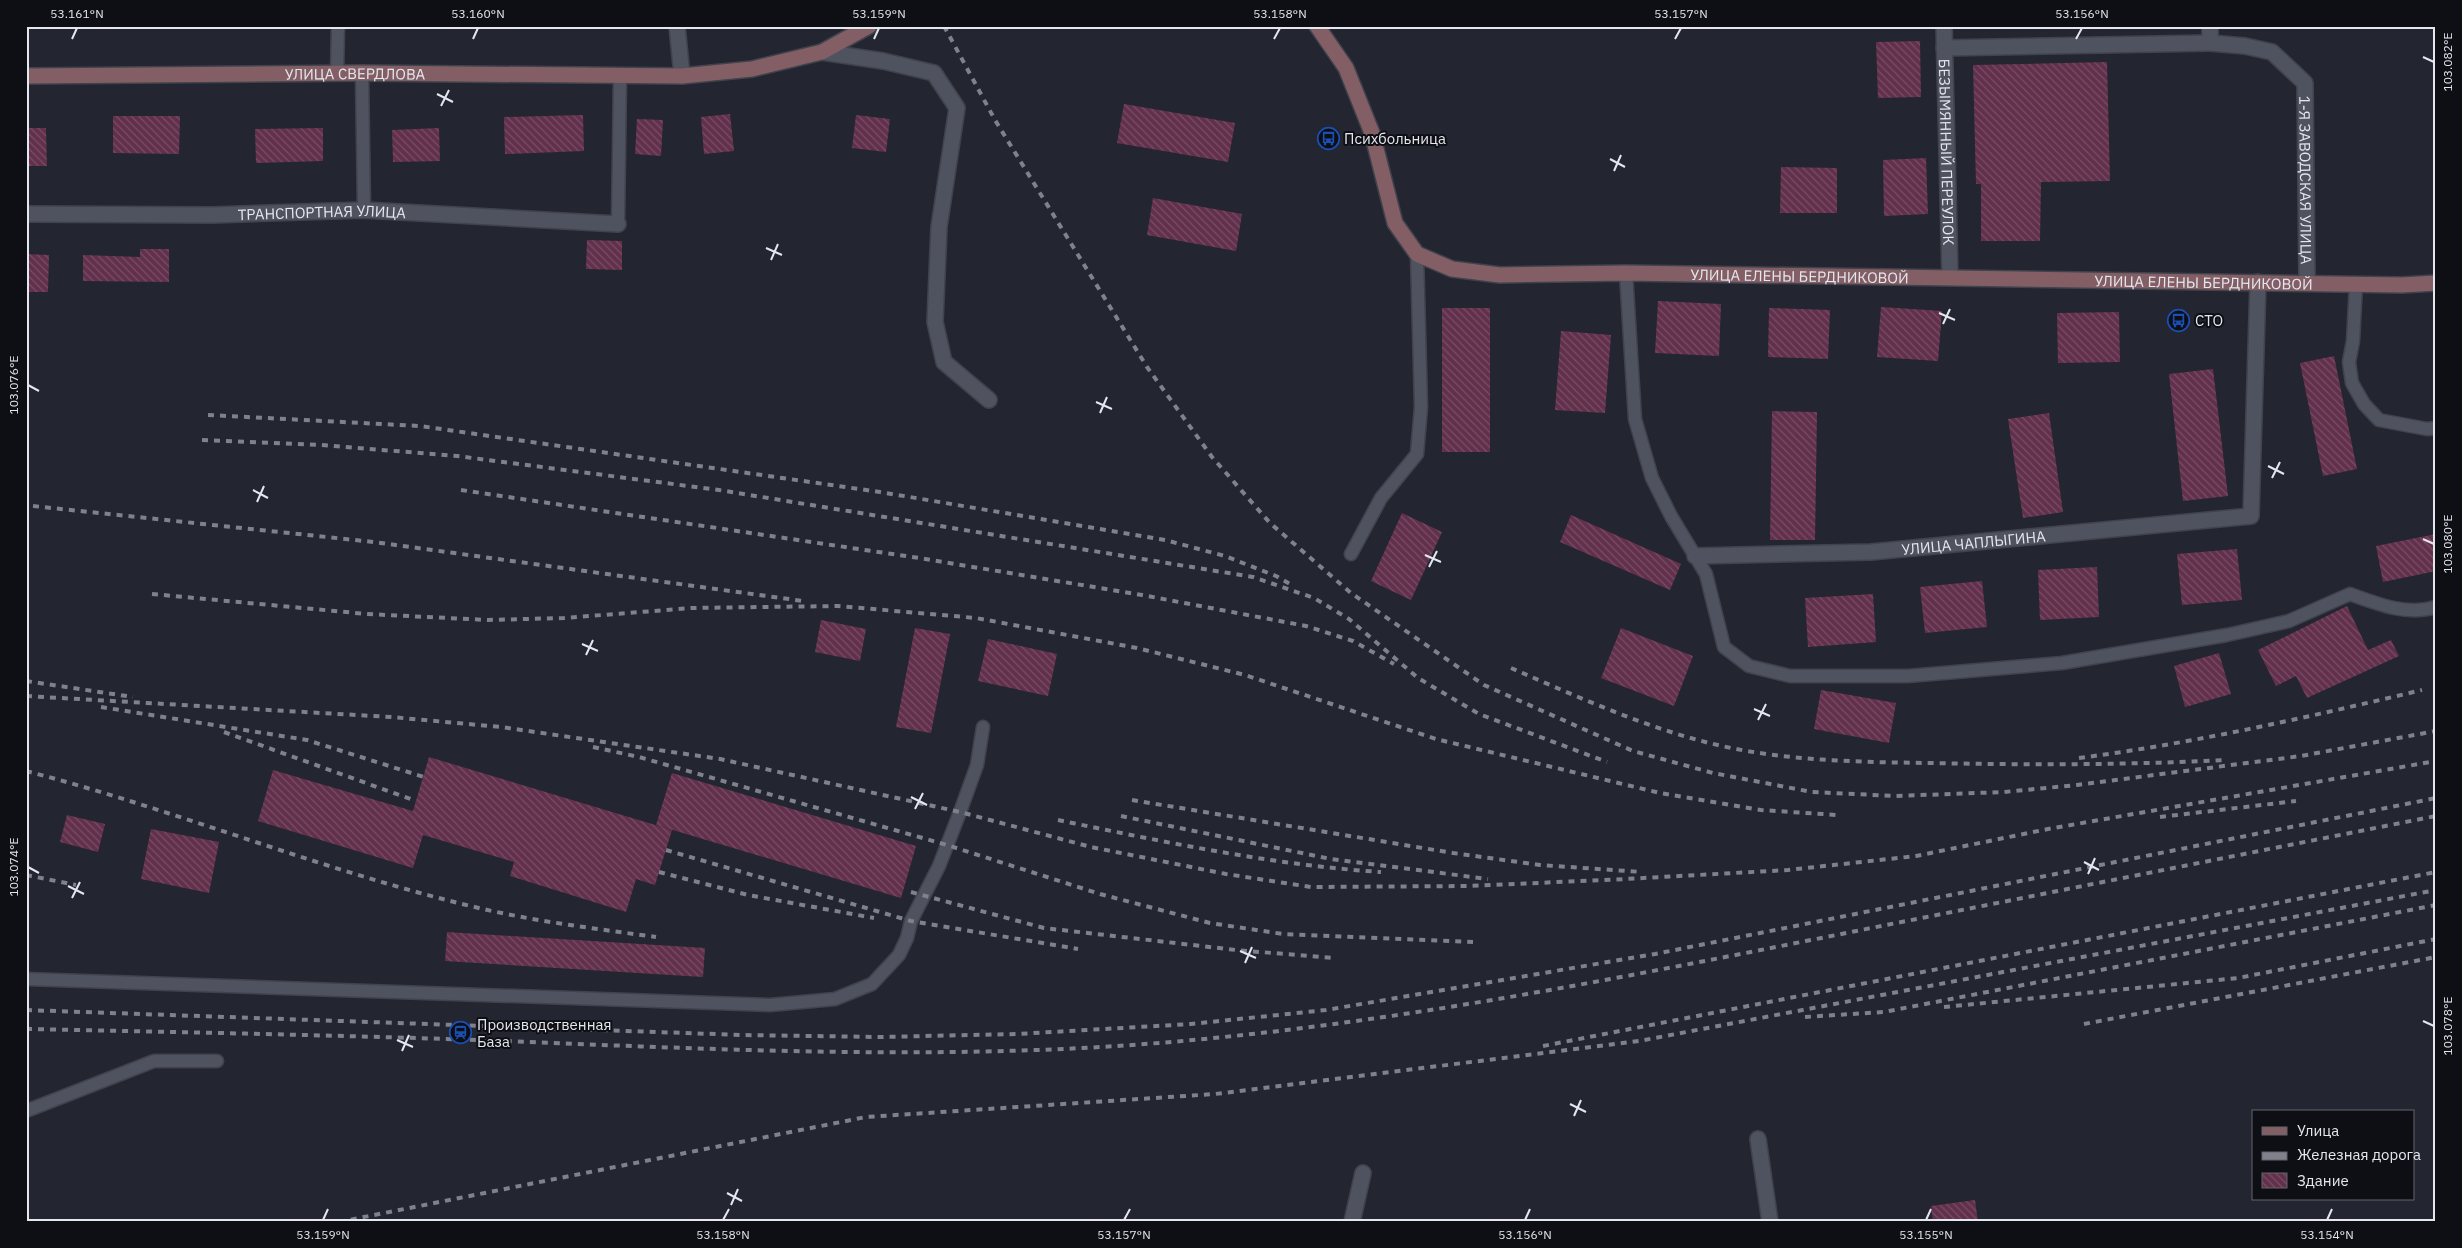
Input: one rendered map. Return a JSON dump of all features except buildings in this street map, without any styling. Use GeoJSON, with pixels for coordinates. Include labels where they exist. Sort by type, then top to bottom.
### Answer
{"type":"FeatureCollection","features":[{"type":"Feature","properties":{"kind":"street"},"geometry":{"type":"LineString","coordinates":[[677,26],[682,76],[752,69],[822,52],[869,26]]}},
{"type":"Feature","properties":{"kind":"street","name":"УЛИЦА ЕЛЕНЫ БЕРДНИКОВОЙ"},"geometry":{"type":"LineString","coordinates":[[1317,26],[1346,68],[1372,133],[1395,223],[1418,254],[1452,269],[1500,275],[1626,273],[2307,282],[2402,285],[2436,283]]}},
{"type":"Feature","properties":{"kind":"street","name":"БЕЗЫМЯННЫЙ ПЕРЕУЛОК"},"geometry":{"type":"LineString","coordinates":[[1944,26],[1950,277]]}},
{"type":"Feature","properties":{"kind":"street"},"geometry":{"type":"LineString","coordinates":[[2210,26],[2210,43]]}},
{"type":"Feature","properties":{"kind":"street","name":"1-Я ЗАВОДСКАЯ УЛИЦА"},"geometry":{"type":"LineString","coordinates":[[1944,48],[2210,43],[2245,46],[2272,52],[2305,83],[2307,282]]}},
{"type":"Feature","properties":{"kind":"street"},"geometry":{"type":"LineString","coordinates":[[822,52],[883,61],[934,73],[957,108],[939,227],[935,322],[944,362],[988,400]]}},
{"type":"Feature","properties":{"kind":"street","name":"УЛИЦА СВЕРДЛОВА"},"geometry":{"type":"LineString","coordinates":[[26,76],[362,73],[682,76]]}},
{"type":"Feature","properties":{"kind":"street","name":"ТРАНСПОРТНАЯ УЛИЦА"},"geometry":{"type":"LineString","coordinates":[[26,214],[212,215],[364,210],[618,224]]}},
{"type":"Feature","properties":{"kind":"street","name":"УЛИЦА ЧАПЛЫГИНА"},"geometry":{"type":"LineString","coordinates":[[1695,556],[1871,552],[2251,516],[2258,282]]}},
{"type":"Feature","properties":{"kind":"street"},"geometry":{"type":"LineString","coordinates":[[1758,1139],[1770,1222]]}},
{"type":"Feature","properties":{"kind":"street"},"geometry":{"type":"LineString","coordinates":[[1352,1222],[1363,1173]]}},
{"type":"Feature","properties":{"kind":"lane"},"geometry":{"type":"LineString","coordinates":[[337,74],[338,26]]}},
{"type":"Feature","properties":{"kind":"lane"},"geometry":{"type":"LineString","coordinates":[[362,73],[364,210]]}},
{"type":"Feature","properties":{"kind":"lane"},"geometry":{"type":"LineString","coordinates":[[618,224],[620,76]]}},
{"type":"Feature","properties":{"kind":"lane"},"geometry":{"type":"LineString","coordinates":[[1351,554],[1381,498],[1418,454],[1421,407],[1418,254]]}},
{"type":"Feature","properties":{"kind":"lane"},"geometry":{"type":"LineString","coordinates":[[1626,273],[1635,419],[1652,478],[1706,574],[1724,647],[1748,666],[1790,676],[1908,676],[2062,663],[2227,635],[2289,621],[2350,594],[2390,608],[2428,609],[2436,607]]}},
{"type":"Feature","properties":{"kind":"lane"},"geometry":{"type":"LineString","coordinates":[[2356,284],[2353,341],[2349,362],[2352,383],[2364,404],[2379,420],[2427,429],[2436,428]]}},
{"type":"Feature","properties":{"kind":"lane"},"geometry":{"type":"LineString","coordinates":[[26,979],[770,1005],[835,999],[872,984],[899,955],[907,938],[911,922],[940,866],[960,812],[976,766],[983,727]]}},
{"type":"Feature","properties":{"kind":"lane"},"geometry":{"type":"LineString","coordinates":[[26,1111],[154,1061],[217,1061]]}},
{"type":"Feature","properties":{"kind":"railway"},"geometry":{"type":"LineString","coordinates":[[944,26],[995,120],[1147,367],[1212,457],[1270,523],[1351,593],[1484,685],[1633,751],[1713,773],[1812,792],[1896,796],[2004,792],[2077,785],[2301,756],[2436,731]]}},
{"type":"Feature","properties":{"kind":"railway"},"geometry":{"type":"LineString","coordinates":[[208,415],[420,426],[880,492],[1165,540],[1225,556],[1276,576],[1290,584]]}},
{"type":"Feature","properties":{"kind":"railway"},"geometry":{"type":"LineString","coordinates":[[202,440],[321,445],[457,456],[719,490],[1253,577],[1314,598],[1349,619],[1418,678],[1479,714],[1607,762]]}},
{"type":"Feature","properties":{"kind":"railway"},"geometry":{"type":"LineString","coordinates":[[461,490],[919,558],[1142,595],[1306,626],[1353,641],[1394,664]]}},
{"type":"Feature","properties":{"kind":"railway"},"geometry":{"type":"LineString","coordinates":[[33,506],[374,542],[803,601]]}},
{"type":"Feature","properties":{"kind":"railway"},"geometry":{"type":"LineString","coordinates":[[152,594],[367,614],[488,620],[564,618],[692,608],[838,606],[976,618],[1137,648],[1245,675],[1436,739],[1660,793],[1761,810],[1837,815]]}},
{"type":"Feature","properties":{"kind":"railway"},"geometry":{"type":"LineString","coordinates":[[1511,668],[1603,707],[1674,733],[1726,747],[1784,756],[1873,762],[2005,764],[2116,764],[2226,760]]}},
{"type":"Feature","properties":{"kind":"railway"},"geometry":{"type":"LineString","coordinates":[[26,681],[133,697]]}},
{"type":"Feature","properties":{"kind":"railway"},"geometry":{"type":"LineString","coordinates":[[2079,758],[2209,737],[2422,690]]}},
{"type":"Feature","properties":{"kind":"railway"},"geometry":{"type":"LineString","coordinates":[[26,696],[391,717],[501,727],[720,759],[960,812],[1091,847],[1226,874],[1311,887],[1469,886],[1626,879],[1788,870],[1916,856],[2048,829],[2436,761]]}},
{"type":"Feature","properties":{"kind":"railway"},"geometry":{"type":"LineString","coordinates":[[101,707],[307,740],[424,777]]}},
{"type":"Feature","properties":{"kind":"railway"},"geometry":{"type":"LineString","coordinates":[[224,732],[416,801]]}},
{"type":"Feature","properties":{"kind":"railway"},"geometry":{"type":"LineString","coordinates":[[593,747],[639,757],[947,845],[1100,894],[1210,923],[1283,934],[1473,942]]}},
{"type":"Feature","properties":{"kind":"railway"},"geometry":{"type":"LineString","coordinates":[[26,771],[141,804],[311,860],[425,894],[526,918],[656,937]]}},
{"type":"Feature","properties":{"kind":"railway"},"geometry":{"type":"LineString","coordinates":[[26,1010],[742,1035],[880,1037],[1017,1034],[1191,1024],[1326,1010],[1655,954],[2436,798]]}},
{"type":"Feature","properties":{"kind":"railway"},"geometry":{"type":"LineString","coordinates":[[1132,800],[1453,853],[1540,865],[1642,872]]}},
{"type":"Feature","properties":{"kind":"railway"},"geometry":{"type":"LineString","coordinates":[[2160,817],[2296,801]]}},
{"type":"Feature","properties":{"kind":"railway"},"geometry":{"type":"LineString","coordinates":[[1121,816],[1331,859],[1488,879]]}},
{"type":"Feature","properties":{"kind":"railway"},"geometry":{"type":"LineString","coordinates":[[26,1029],[867,1052],[1023,1050],[1101,1047],[1189,1040],[1365,1020],[1540,992],[2436,816]]}},
{"type":"Feature","properties":{"kind":"railway"},"geometry":{"type":"LineString","coordinates":[[1058,820],[1259,858],[1340,869],[1381,872]]}},
{"type":"Feature","properties":{"kind":"railway"},"geometry":{"type":"LineString","coordinates":[[666,850],[911,921],[1078,949]]}},
{"type":"Feature","properties":{"kind":"railway"},"geometry":{"type":"LineString","coordinates":[[659,872],[748,895],[874,918]]}},
{"type":"Feature","properties":{"kind":"railway"},"geometry":{"type":"LineString","coordinates":[[1543,1046],[2436,872]]}},
{"type":"Feature","properties":{"kind":"railway"},"geometry":{"type":"LineString","coordinates":[[26,875],[76,885]]}},
{"type":"Feature","properties":{"kind":"railway"},"geometry":{"type":"LineString","coordinates":[[339,1222],[866,1117],[1215,1094],[1639,1041],[2436,890]]}},
{"type":"Feature","properties":{"kind":"railway"},"geometry":{"type":"LineString","coordinates":[[911,892],[1044,928],[1236,950],[1333,958]]}},
{"type":"Feature","properties":{"kind":"railway"},"geometry":{"type":"LineString","coordinates":[[1805,1017],[1884,1012],[2436,905]]}},
{"type":"Feature","properties":{"kind":"railway"},"geometry":{"type":"LineString","coordinates":[[1944,1007],[2238,978],[2436,939]]}},
{"type":"Feature","properties":{"kind":"railway"},"geometry":{"type":"LineString","coordinates":[[2084,1024],[2436,957]]}},
{"type":"Feature","properties":{"kind":"place","name":"Психбольница"},"geometry":{"type":"Point","coordinates":[1328,138]}},
{"type":"Feature","properties":{"kind":"place","name":"СТО"},"geometry":{"type":"Point","coordinates":[2179,320]}},
{"type":"Feature","properties":{"kind":"place","name":"Производственная База"},"geometry":{"type":"Point","coordinates":[461,1033]}}]}
